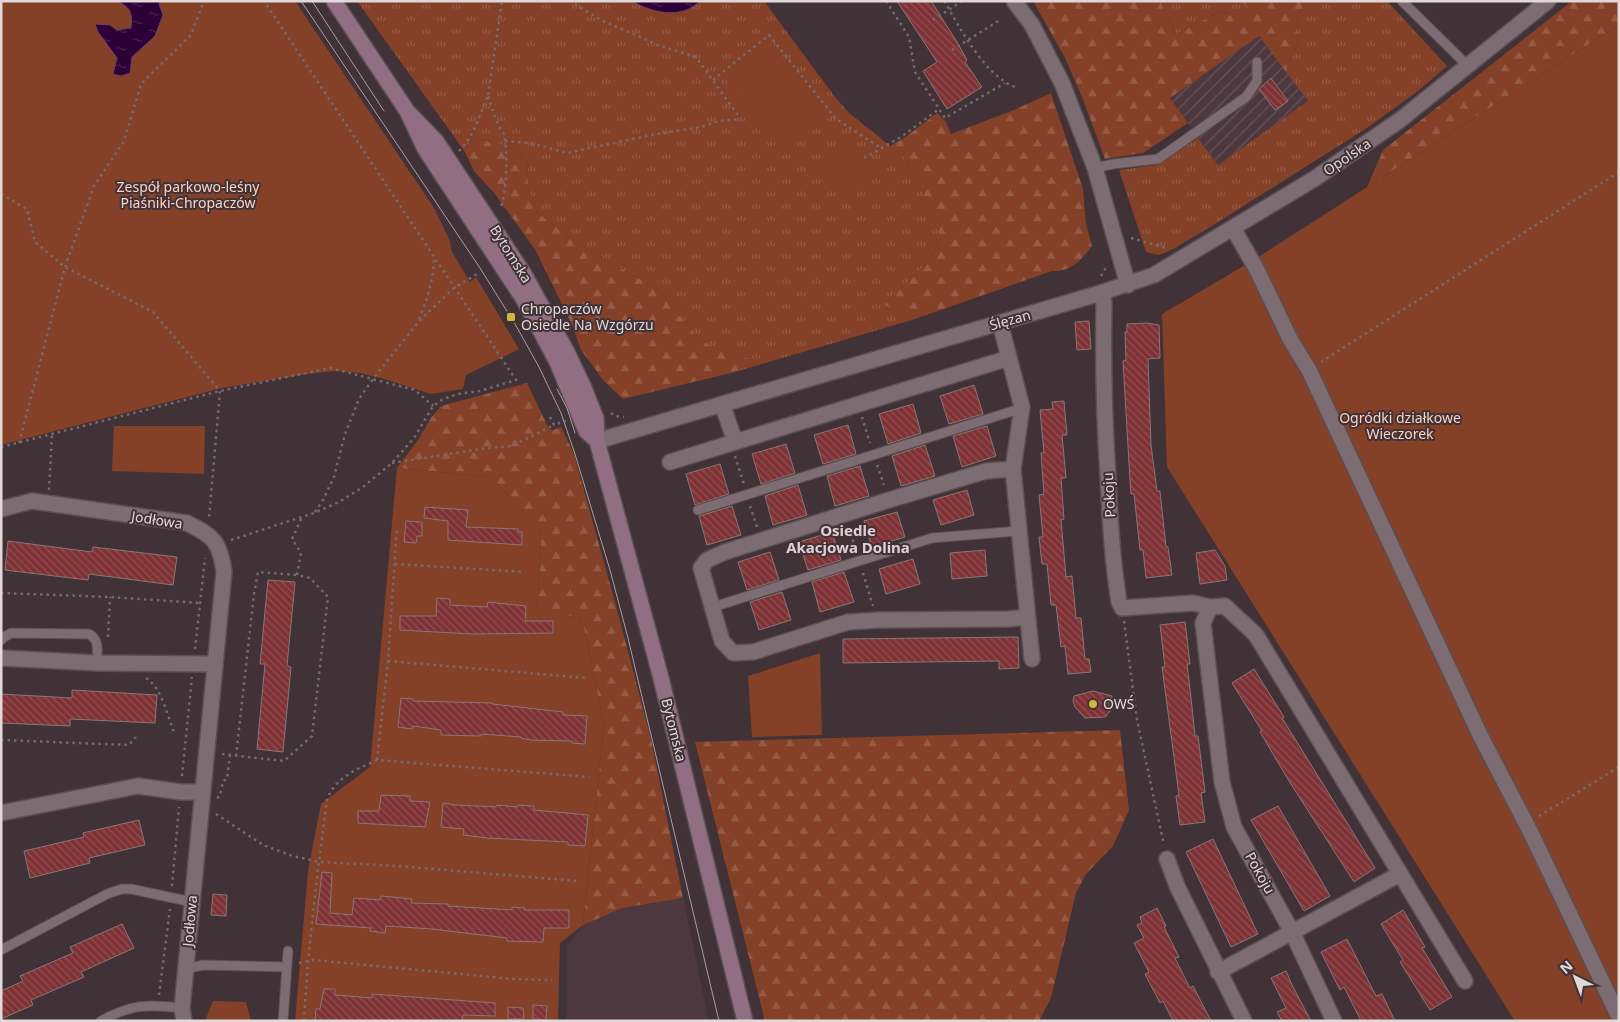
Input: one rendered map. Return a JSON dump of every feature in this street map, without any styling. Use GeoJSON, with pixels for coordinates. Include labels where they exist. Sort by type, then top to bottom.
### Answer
{"type":"FeatureCollection","features":[{"type":"Feature","properties":{"kind":"main road","name":"Bytomska"},"geometry":{"type":"LineString","coordinates":[[334,1],[407,111],[436,141],[524,274],[567,352],[584,388],[596,418],[597,440],[661,678],[745,1021]]}},
{"type":"Feature","properties":{"kind":"street"},"geometry":{"type":"LineString","coordinates":[[1014,1],[1032,25],[1058,74],[1094,168],[1128,285]]}},
{"type":"Feature","properties":{"kind":"street","name":"Opolska"},"geometry":{"type":"LineString","coordinates":[[1128,285],[1154,275],[1314,179],[1392,126],[1548,1]]}},
{"type":"Feature","properties":{"kind":"street"},"geometry":{"type":"LineString","coordinates":[[1233,228],[1257,270],[1290,339],[1309,370],[1370,496],[1396,557],[1481,737],[1526,824],[1619,1017]]}},
{"type":"Feature","properties":{"kind":"street","name":"Ślęzan"},"geometry":{"type":"LineString","coordinates":[[597,440],[1128,285]]}},
{"type":"Feature","properties":{"kind":"street","name":"Pokoju"},"geometry":{"type":"LineString","coordinates":[[1102,293],[1104,303],[1104,403],[1112,550],[1119,602],[1122,608]]}},
{"type":"Feature","properties":{"kind":"street"},"geometry":{"type":"LineString","coordinates":[[1000,323],[1022,407],[1013,469],[1032,659]]}},
{"type":"Feature","properties":{"kind":"street"},"geometry":{"type":"LineString","coordinates":[[670,462],[1009,358]]}},
{"type":"Feature","properties":{"kind":"street"},"geometry":{"type":"LineString","coordinates":[[722,404],[735,442]]}},
{"type":"Feature","properties":{"kind":"street"},"geometry":{"type":"LineString","coordinates":[[1013,469],[986,471],[724,552],[707,560],[701,568],[722,641],[733,653],[753,652],[848,622],[1027,617]]}},
{"type":"Feature","properties":{"kind":"street","name":"Jodłowa"},"geometry":{"type":"LineString","coordinates":[[1,509],[32,501],[186,524],[212,539],[222,558],[224,572],[183,1014]]}},
{"type":"Feature","properties":{"kind":"street"},"geometry":{"type":"LineString","coordinates":[[1122,608],[1193,603],[1225,606],[1256,635],[1465,981]]}},
{"type":"Feature","properties":{"kind":"street","name":"Pokoju"},"geometry":{"type":"LineString","coordinates":[[1210,606],[1203,623],[1222,782],[1234,827],[1292,932],[1334,1021]]}},
{"type":"Feature","properties":{"kind":"street"},"geometry":{"type":"LineString","coordinates":[[1,658],[97,663],[215,664]]}},
{"type":"Feature","properties":{"kind":"street"},"geometry":{"type":"LineString","coordinates":[[1,813],[138,786],[181,792],[203,792]]}},
{"type":"Feature","properties":{"kind":"street"},"geometry":{"type":"LineString","coordinates":[[1167,859],[1177,886],[1218,972],[1244,1021]]}},
{"type":"Feature","properties":{"kind":"street"},"geometry":{"type":"LineString","coordinates":[[1218,972],[1400,874]]}},
{"type":"Feature","properties":{"kind":"lane"},"geometry":{"type":"LineString","coordinates":[[1402,1],[1467,65]]}},
{"type":"Feature","properties":{"kind":"lane"},"geometry":{"type":"LineString","coordinates":[[1094,168],[1158,159],[1246,97],[1257,81],[1257,62]]}},
{"type":"Feature","properties":{"kind":"lane"},"geometry":{"type":"LineString","coordinates":[[698,510],[892,448],[1014,411],[1021,411]]}},
{"type":"Feature","properties":{"kind":"lane"},"geometry":{"type":"LineString","coordinates":[[712,607],[932,538],[1019,531]]}},
{"type":"Feature","properties":{"kind":"lane"},"geometry":{"type":"LineString","coordinates":[[1,640],[11,633],[89,634],[97,641],[97,663]]}},
{"type":"Feature","properties":{"kind":"lane"},"geometry":{"type":"LineString","coordinates":[[1,950],[107,894],[122,889],[192,902]]}},
{"type":"Feature","properties":{"kind":"lane"},"geometry":{"type":"LineString","coordinates":[[282,1021],[288,951]]}},
{"type":"Feature","properties":{"kind":"lane"},"geometry":{"type":"LineString","coordinates":[[186,970],[203,965],[287,964]]}},
{"type":"Feature","properties":{"kind":"lane"},"geometry":{"type":"LineString","coordinates":[[101,1021],[132,1007],[158,1005],[183,1014]]}},
{"type":"Feature","properties":{"kind":"path"},"geometry":{"type":"LineString","coordinates":[[19,442],[65,267],[94,186],[124,140],[141,84],[191,35],[204,1]]}},
{"type":"Feature","properties":{"kind":"path"},"geometry":{"type":"LineString","coordinates":[[212,539],[302,517],[339,502],[363,487],[392,463],[414,438],[433,406],[443,399],[458,394],[480,391],[516,380],[264,1]]}},
{"type":"Feature","properties":{"kind":"path"},"geometry":{"type":"LineString","coordinates":[[455,156],[464,146],[488,95],[502,1]]}},
{"type":"Feature","properties":{"kind":"path"},"geometry":{"type":"LineString","coordinates":[[886,1],[909,37],[915,72],[945,118],[1005,83]]}},
{"type":"Feature","properties":{"kind":"path"},"geometry":{"type":"LineString","coordinates":[[944,1],[981,60],[1005,83],[1015,87]]}},
{"type":"Feature","properties":{"kind":"path"},"geometry":{"type":"LineString","coordinates":[[933,20],[962,1]]}},
{"type":"Feature","properties":{"kind":"path"},"geometry":{"type":"LineString","coordinates":[[505,141],[530,143],[567,153],[701,127],[719,121],[741,119],[696,57],[658,45],[614,26],[574,4]]}},
{"type":"Feature","properties":{"kind":"path"},"geometry":{"type":"LineString","coordinates":[[952,50],[1000,20]]}},
{"type":"Feature","properties":{"kind":"path"},"geometry":{"type":"LineString","coordinates":[[713,80],[769,35],[836,119],[881,148]]}},
{"type":"Feature","properties":{"kind":"path"},"geometry":{"type":"LineString","coordinates":[[488,95],[505,141],[506,177],[502,204],[499,210]]}},
{"type":"Feature","properties":{"kind":"path"},"geometry":{"type":"LineString","coordinates":[[864,158],[900,138],[939,109]]}},
{"type":"Feature","properties":{"kind":"path"},"geometry":{"type":"LineString","coordinates":[[1309,370],[1619,172]]}},
{"type":"Feature","properties":{"kind":"path"},"geometry":{"type":"LineString","coordinates":[[1,194],[27,209],[35,242],[65,267],[153,312],[220,391],[212,539],[200,603],[171,897],[158,1005]]}},
{"type":"Feature","properties":{"kind":"path"},"geometry":{"type":"LineString","coordinates":[[1131,238],[1163,246],[1173,251]]}},
{"type":"Feature","properties":{"kind":"path"},"geometry":{"type":"LineString","coordinates":[[419,321],[434,273],[434,258]]}},
{"type":"Feature","properties":{"kind":"path"},"geometry":{"type":"LineString","coordinates":[[314,513],[323,500],[334,477],[345,434],[359,399],[419,321],[454,288],[476,274]]}},
{"type":"Feature","properties":{"kind":"path"},"geometry":{"type":"LineString","coordinates":[[1,447],[220,391],[330,368],[415,390],[433,406]]}},
{"type":"Feature","properties":{"kind":"path"},"geometry":{"type":"LineString","coordinates":[[550,417],[554,425]]}},
{"type":"Feature","properties":{"kind":"path"},"geometry":{"type":"LineString","coordinates":[[392,463],[487,448],[512,446],[554,425],[571,419]]}},
{"type":"Feature","properties":{"kind":"path"},"geometry":{"type":"LineString","coordinates":[[48,504],[52,434]]}},
{"type":"Feature","properties":{"kind":"path"},"geometry":{"type":"LineString","coordinates":[[297,575],[301,553],[292,539],[302,517]]}},
{"type":"Feature","properties":{"kind":"path"},"geometry":{"type":"LineString","coordinates":[[377,760],[388,661],[397,527]]}},
{"type":"Feature","properties":{"kind":"path"},"geometry":{"type":"LineString","coordinates":[[395,564],[525,572]]}},
{"type":"Feature","properties":{"kind":"path"},"geometry":{"type":"LineString","coordinates":[[220,754],[236,756],[284,762],[312,736],[328,597],[310,578],[258,572],[236,756]]}},
{"type":"Feature","properties":{"kind":"path"},"geometry":{"type":"LineString","coordinates":[[1,593],[200,603]]}},
{"type":"Feature","properties":{"kind":"path"},"geometry":{"type":"LineString","coordinates":[[108,643],[110,597]]}},
{"type":"Feature","properties":{"kind":"path"},"geometry":{"type":"LineString","coordinates":[[1122,608],[1137,720],[1167,859]]}},
{"type":"Feature","properties":{"kind":"path"},"geometry":{"type":"LineString","coordinates":[[388,661],[587,678]]}},
{"type":"Feature","properties":{"kind":"path"},"geometry":{"type":"LineString","coordinates":[[1,740],[130,745],[136,737]]}},
{"type":"Feature","properties":{"kind":"path"},"geometry":{"type":"LineString","coordinates":[[304,1021],[307,960],[327,800],[335,785],[345,776],[377,760],[589,777]]}},
{"type":"Feature","properties":{"kind":"path"},"geometry":{"type":"LineString","coordinates":[[1526,824],[1619,767]]}},
{"type":"Feature","properties":{"kind":"path"},"geometry":{"type":"LineString","coordinates":[[214,813],[263,845],[292,856],[319,862],[398,866],[577,881]]}},
{"type":"Feature","properties":{"kind":"path"},"geometry":{"type":"LineString","coordinates":[[287,964],[302,963],[307,960],[513,979],[552,980]]}},
{"type":"Feature","properties":{"kind":"shaded area"},"geometry":{"type":"Polygon","coordinates":[[[1259,36],[1308,101],[1218,165],[1170,98],[1259,36]]]}},
{"type":"Feature","properties":{"kind":"shaded area"},"geometry":{"type":"Polygon","coordinates":[[[683,898],[709,1021],[566,1021],[567,946],[583,925],[622,908],[683,898]]]}},
{"type":"Feature","properties":{"kind":"green space","name":"Zespół parkowo-leśny Piaśniki-Chropaczów"},"geometry":{"type":"Polygon","coordinates":[[[1,1],[295,1],[434,208],[450,241],[451,250],[470,282],[476,277],[519,349],[466,375],[463,389],[431,394],[360,373],[335,371],[308,374],[222,388],[1,445],[1,1]]]}},
{"type":"Feature","properties":{"kind":"green space"},"geometry":{"type":"Polygon","coordinates":[[[357,1],[764,1],[849,113],[904,157],[923,193],[941,239],[928,262],[884,305],[912,320],[735,372],[753,360],[721,351],[700,340],[657,289],[577,243],[537,212],[528,187],[527,159],[509,147],[472,137],[465,152],[357,1]]]}},
{"type":"Feature","properties":{"kind":"green space"},"geometry":{"type":"Polygon","coordinates":[[[1033,1],[1160,1],[1176,34],[1223,10],[1240,22],[1250,13],[1242,1],[1310,1],[1297,14],[1298,43],[1286,72],[1259,36],[1170,98],[1188,123],[1143,153],[1105,159],[1065,58],[1033,1]]]}},
{"type":"Feature","properties":{"kind":"green space"},"geometry":{"type":"Polygon","coordinates":[[[1160,1],[1242,1],[1251,13],[1240,22],[1223,10],[1176,34],[1160,1]]]}},
{"type":"Feature","properties":{"kind":"green space"},"geometry":{"type":"Polygon","coordinates":[[[1310,1],[1387,1],[1447,66],[1418,91],[1367,128],[1210,227],[1159,255],[1146,252],[1119,170],[1156,165],[1198,138],[1218,165],[1308,101],[1286,72],[1298,43],[1297,14],[1310,1]]]}},
{"type":"Feature","properties":{"kind":"green space"},"geometry":{"type":"Polygon","coordinates":[[[1572,1],[1619,1],[1619,25],[1367,187],[1383,150],[1572,1]]]}},
{"type":"Feature","properties":{"kind":"green space","name":"Ogródki działkowe Wieczorek"},"geometry":{"type":"Polygon","coordinates":[[[1619,25],[1619,1021],[1515,1021],[1167,467],[1162,314],[1252,261],[1619,25]]]}},
{"type":"Feature","properties":{"kind":"green space"},"geometry":{"type":"Polygon","coordinates":[[[768,38],[831,116],[785,153],[722,75],[768,38]]]}},
{"type":"Feature","properties":{"kind":"green space"},"geometry":{"type":"Polygon","coordinates":[[[1051,93],[1083,189],[1086,224],[1092,246],[1079,261],[1065,270],[1052,271],[912,320],[884,305],[928,262],[941,239],[923,193],[904,157],[890,146],[937,113],[946,122],[951,134],[1014,110],[1051,93]]]}},
{"type":"Feature","properties":{"kind":"green space"},"geometry":{"type":"Polygon","coordinates":[[[472,137],[509,147],[527,159],[528,187],[537,212],[577,243],[657,289],[700,340],[721,351],[754,360],[735,372],[623,399],[604,381],[581,350],[572,325],[536,251],[495,194],[474,171],[465,152],[472,137]]]}},
{"type":"Feature","properties":{"kind":"green space"},"geometry":{"type":"Polygon","coordinates":[[[851,141],[877,174],[848,197],[822,164],[851,141]]]}},
{"type":"Feature","properties":{"kind":"green space"},"geometry":{"type":"Polygon","coordinates":[[[527,383],[549,429],[553,430],[561,427],[574,454],[651,739],[683,898],[622,908],[583,925],[604,724],[585,632],[579,617],[537,614],[541,540],[537,526],[490,477],[397,468],[441,406],[527,383]]]}},
{"type":"Feature","properties":{"kind":"green space"},"geometry":{"type":"Polygon","coordinates":[[[114,426],[205,426],[204,474],[112,471],[114,426]]]}},
{"type":"Feature","properties":{"kind":"green space"},"geometry":{"type":"Polygon","coordinates":[[[397,468],[490,477],[537,526],[541,540],[537,613],[579,617],[585,632],[604,724],[583,925],[560,943],[558,1021],[295,1021],[308,871],[321,804],[370,767],[397,468]]]}},
{"type":"Feature","properties":{"kind":"green space"},"geometry":{"type":"Polygon","coordinates":[[[820,653],[822,735],[752,737],[748,676],[820,653]]]}},
{"type":"Feature","properties":{"kind":"green space"},"geometry":{"type":"Polygon","coordinates":[[[1120,730],[1129,810],[1113,846],[1086,874],[1076,893],[1051,998],[1039,1021],[765,1021],[695,742],[1120,730]]]}},
{"type":"Feature","properties":{"kind":"green space"},"geometry":{"type":"Polygon","coordinates":[[[213,1001],[246,1002],[251,1021],[205,1021],[213,1001]]]}},
{"type":"Feature","properties":{"kind":"water"},"geometry":{"type":"Polygon","coordinates":[[[116,1],[160,1],[159,4],[163,15],[155,36],[132,57],[130,73],[121,76],[113,74],[117,58],[98,32],[95,24],[110,25],[117,30],[131,28],[130,11],[125,5],[116,1]]]}},
{"type":"Feature","properties":{"kind":"water"},"geometry":{"type":"Polygon","coordinates":[[[632,1],[700,1],[684,11],[667,13],[649,9],[632,1]]]}},
{"type":"Feature","properties":{"kind":"building"},"geometry":{"type":"Polygon","coordinates":[[[897,1],[931,1],[957,42],[967,60],[965,62],[982,87],[947,109],[923,71],[937,62],[897,1]]]}},
{"type":"Feature","properties":{"kind":"building"},"geometry":{"type":"Polygon","coordinates":[[[1271,78],[1288,101],[1275,110],[1259,89],[1271,78]]]}},
{"type":"Feature","properties":{"kind":"building"},"geometry":{"type":"Polygon","coordinates":[[[1089,321],[1091,349],[1077,350],[1075,322],[1089,321]]]}},
{"type":"Feature","properties":{"kind":"building"},"geometry":{"type":"Polygon","coordinates":[[[1147,323],[1159,325],[1160,358],[1148,359],[1151,445],[1157,491],[1160,491],[1166,547],[1168,547],[1172,575],[1146,578],[1143,550],[1140,550],[1134,494],[1131,494],[1123,361],[1126,360],[1125,332],[1127,332],[1127,324],[1147,323]]]}},
{"type":"Feature","properties":{"kind":"building"},"geometry":{"type":"Polygon","coordinates":[[[974,385],[983,414],[949,424],[940,396],[974,385]]]}},
{"type":"Feature","properties":{"kind":"building"},"geometry":{"type":"Polygon","coordinates":[[[1064,401],[1067,435],[1062,435],[1066,478],[1061,478],[1064,519],[1061,520],[1066,577],[1072,576],[1076,618],[1081,618],[1085,659],[1089,659],[1091,672],[1068,674],[1065,646],[1061,647],[1056,605],[1051,605],[1047,564],[1042,564],[1039,537],[1043,537],[1039,495],[1044,494],[1041,453],[1044,453],[1040,410],[1053,409],[1052,402],[1064,401]]]}},
{"type":"Feature","properties":{"kind":"building"},"geometry":{"type":"Polygon","coordinates":[[[913,404],[921,433],[888,444],[879,414],[913,404]]]}},
{"type":"Feature","properties":{"kind":"building"},"geometry":{"type":"Polygon","coordinates":[[[848,425],[856,454],[823,464],[814,435],[848,425]]]}},
{"type":"Feature","properties":{"kind":"building"},"geometry":{"type":"Polygon","coordinates":[[[987,426],[996,456],[962,467],[953,436],[987,426]]]}},
{"type":"Feature","properties":{"kind":"building"},"geometry":{"type":"Polygon","coordinates":[[[786,444],[795,473],[761,484],[752,454],[786,444]]]}},
{"type":"Feature","properties":{"kind":"building"},"geometry":{"type":"Polygon","coordinates":[[[925,445],[935,476],[901,486],[892,456],[925,445]]]}},
{"type":"Feature","properties":{"kind":"building"},"geometry":{"type":"Polygon","coordinates":[[[720,464],[729,494],[695,505],[686,474],[720,464]]]}},
{"type":"Feature","properties":{"kind":"building"},"geometry":{"type":"Polygon","coordinates":[[[860,466],[869,496],[835,506],[827,476],[860,466]]]}},
{"type":"Feature","properties":{"kind":"building"},"geometry":{"type":"Polygon","coordinates":[[[798,485],[807,515],[773,525],[765,496],[798,485]]]}},
{"type":"Feature","properties":{"kind":"building"},"geometry":{"type":"Polygon","coordinates":[[[967,490],[974,515],[941,525],[933,500],[967,490]]]}},
{"type":"Feature","properties":{"kind":"building"},"geometry":{"type":"Polygon","coordinates":[[[732,506],[741,535],[707,545],[699,516],[732,506]]]}},
{"type":"Feature","properties":{"kind":"building"},"geometry":{"type":"Polygon","coordinates":[[[425,507],[468,510],[466,527],[518,529],[518,532],[522,532],[522,545],[448,540],[448,521],[424,518],[425,507]]]}},
{"type":"Feature","properties":{"kind":"building"},"geometry":{"type":"Polygon","coordinates":[[[897,512],[905,537],[872,547],[864,521],[897,512]]]}},
{"type":"Feature","properties":{"kind":"building"},"geometry":{"type":"Polygon","coordinates":[[[406,521],[422,522],[422,536],[417,536],[416,543],[404,542],[406,521]]]}},
{"type":"Feature","properties":{"kind":"building"},"geometry":{"type":"Polygon","coordinates":[[[832,532],[841,560],[808,570],[799,542],[832,532]]]}},
{"type":"Feature","properties":{"kind":"building"},"geometry":{"type":"Polygon","coordinates":[[[8,541],[92,552],[93,547],[177,557],[173,585],[89,574],[88,580],[5,570],[8,541]]]}},
{"type":"Feature","properties":{"kind":"building"},"geometry":{"type":"Polygon","coordinates":[[[985,550],[987,576],[952,579],[950,553],[985,550]]]}},
{"type":"Feature","properties":{"kind":"building"},"geometry":{"type":"Polygon","coordinates":[[[1215,550],[1225,566],[1227,580],[1200,584],[1196,553],[1215,550]]]}},
{"type":"Feature","properties":{"kind":"building"},"geometry":{"type":"Polygon","coordinates":[[[770,552],[779,580],[747,590],[738,562],[770,552]]]}},
{"type":"Feature","properties":{"kind":"building"},"geometry":{"type":"Polygon","coordinates":[[[913,559],[920,584],[886,594],[879,569],[913,559]]]}},
{"type":"Feature","properties":{"kind":"building"},"geometry":{"type":"Polygon","coordinates":[[[844,572],[854,602],[820,612],[812,582],[844,572]]]}},
{"type":"Feature","properties":{"kind":"building"},"geometry":{"type":"Polygon","coordinates":[[[268,580],[295,582],[287,666],[291,667],[283,752],[257,749],[265,664],[260,664],[268,580]]]}},
{"type":"Feature","properties":{"kind":"building"},"geometry":{"type":"Polygon","coordinates":[[[782,592],[791,620],[759,630],[750,602],[782,592]]]}},
{"type":"Feature","properties":{"kind":"building"},"geometry":{"type":"Polygon","coordinates":[[[437,598],[450,599],[450,605],[487,607],[488,602],[526,606],[525,621],[553,621],[553,633],[472,634],[400,630],[400,616],[436,616],[437,598]]]}},
{"type":"Feature","properties":{"kind":"building"},"geometry":{"type":"Polygon","coordinates":[[[1185,622],[1190,664],[1187,664],[1195,736],[1198,736],[1205,792],[1201,793],[1205,822],[1180,825],[1176,796],[1179,795],[1162,667],[1165,667],[1160,625],[1185,622]]]}},
{"type":"Feature","properties":{"kind":"building"},"geometry":{"type":"Polygon","coordinates":[[[1018,637],[1019,668],[999,669],[999,661],[843,663],[843,639],[1018,637]]]}},
{"type":"Feature","properties":{"kind":"building"},"geometry":{"type":"Polygon","coordinates":[[[1254,669],[1284,717],[1282,718],[1375,868],[1354,882],[1289,781],[1260,732],[1262,731],[1232,683],[1254,669]]]}},
{"type":"Feature","properties":{"kind":"building"},"geometry":{"type":"Polygon","coordinates":[[[72,690],[157,695],[155,723],[70,719],[70,726],[1,723],[1,694],[72,698],[72,690]]]}},
{"type":"Feature","properties":{"kind":"building","name":"OWŚ"},"geometry":{"type":"Polygon","coordinates":[[[1093,691],[1112,696],[1111,710],[1105,717],[1085,718],[1075,707],[1074,696],[1093,691]]]}},
{"type":"Feature","properties":{"kind":"building"},"geometry":{"type":"Polygon","coordinates":[[[401,698],[413,699],[413,701],[492,703],[563,712],[563,715],[587,716],[585,744],[572,743],[572,741],[531,740],[521,737],[481,734],[481,736],[441,735],[441,730],[413,726],[412,729],[398,727],[401,698]]]}},
{"type":"Feature","properties":{"kind":"building"},"geometry":{"type":"Polygon","coordinates":[[[381,795],[410,796],[410,801],[430,802],[425,827],[358,823],[358,811],[379,811],[381,795]]]}},
{"type":"Feature","properties":{"kind":"building"},"geometry":{"type":"Polygon","coordinates":[[[443,803],[496,807],[497,805],[534,806],[534,810],[588,815],[585,846],[568,845],[568,842],[463,835],[464,829],[441,827],[443,803]]]}},
{"type":"Feature","properties":{"kind":"building"},"geometry":{"type":"Polygon","coordinates":[[[1278,806],[1330,896],[1304,911],[1251,820],[1278,806]]]}},
{"type":"Feature","properties":{"kind":"building"},"geometry":{"type":"Polygon","coordinates":[[[139,820],[145,845],[89,858],[90,863],[30,878],[24,851],[84,837],[83,833],[139,820]]]}},
{"type":"Feature","properties":{"kind":"building"},"geometry":{"type":"Polygon","coordinates":[[[1213,839],[1258,934],[1231,947],[1186,852],[1213,839]]]}},
{"type":"Feature","properties":{"kind":"building"},"geometry":{"type":"Polygon","coordinates":[[[322,872],[332,873],[330,913],[352,915],[354,898],[380,900],[381,896],[412,899],[411,903],[448,904],[448,906],[512,910],[512,907],[525,908],[524,910],[569,910],[569,928],[544,928],[543,942],[507,941],[507,938],[432,929],[386,926],[385,933],[370,931],[371,928],[316,924],[322,872]]]}},
{"type":"Feature","properties":{"kind":"building"},"geometry":{"type":"Polygon","coordinates":[[[213,894],[227,895],[226,916],[211,915],[213,894]]]}},
{"type":"Feature","properties":{"kind":"building"},"geometry":{"type":"Polygon","coordinates":[[[1157,908],[1179,957],[1175,958],[1190,988],[1193,986],[1211,1021],[1173,1021],[1163,1001],[1160,1003],[1145,974],[1149,972],[1134,943],[1144,938],[1137,925],[1142,923],[1140,917],[1157,908]]]}},
{"type":"Feature","properties":{"kind":"building"},"geometry":{"type":"Polygon","coordinates":[[[1403,910],[1425,947],[1422,948],[1452,997],[1430,1010],[1400,962],[1403,960],[1381,924],[1403,910]]]}},
{"type":"Feature","properties":{"kind":"building"},"geometry":{"type":"Polygon","coordinates":[[[122,924],[134,948],[81,972],[84,977],[31,1000],[33,1005],[1,1019],[1,991],[23,981],[20,976],[73,953],[70,947],[122,924]]]}},
{"type":"Feature","properties":{"kind":"building"},"geometry":{"type":"Polygon","coordinates":[[[1347,939],[1376,996],[1382,994],[1395,1021],[1361,1021],[1344,987],[1340,990],[1321,952],[1347,939]]]}},
{"type":"Feature","properties":{"kind":"building"},"geometry":{"type":"Polygon","coordinates":[[[1286,971],[1311,1021],[1282,1021],[1277,1012],[1286,1008],[1271,978],[1286,971]]]}},
{"type":"Feature","properties":{"kind":"building"},"geometry":{"type":"Polygon","coordinates":[[[324,989],[335,989],[335,995],[372,998],[372,994],[495,1003],[495,1016],[463,1015],[462,1021],[315,1021],[316,1009],[320,1009],[324,989]]]}},
{"type":"Feature","properties":{"kind":"building"},"geometry":{"type":"Polygon","coordinates":[[[533,1005],[547,1006],[546,1020],[533,1019],[533,1005]]]}},
{"type":"Feature","properties":{"kind":"building"},"geometry":{"type":"Polygon","coordinates":[[[508,1007],[523,1008],[524,1019],[508,1019],[508,1007]]]}},
{"type":"Feature","properties":{"kind":"tram line"},"geometry":{"type":"LineString","coordinates":[[301,1],[480,268],[515,324],[539,367],[561,413],[610,570],[628,638],[719,1021]]}},
{"type":"Feature","properties":{"kind":"tram line"},"geometry":{"type":"LineString","coordinates":[[312,1],[384,111]]}},
{"type":"Feature","properties":{"kind":"tram line"},"geometry":{"type":"LineString","coordinates":[[557,389],[567,408],[575,433]]}},
{"type":"Feature","properties":{"kind":"place","name":"Chropaczów Osiedle Na Wzgórzu"},"geometry":{"type":"Point","coordinates":[511,317]}},
{"type":"Feature","properties":{"kind":"place","name":"OWŚ"},"geometry":{"type":"Point","coordinates":[1093,704]}},
{"type":"Feature","properties":{"kind":"district","name":"Osiedle Akacjowa Dolina"},"geometry":{"type":"Point","coordinates":[848,540]}}]}
